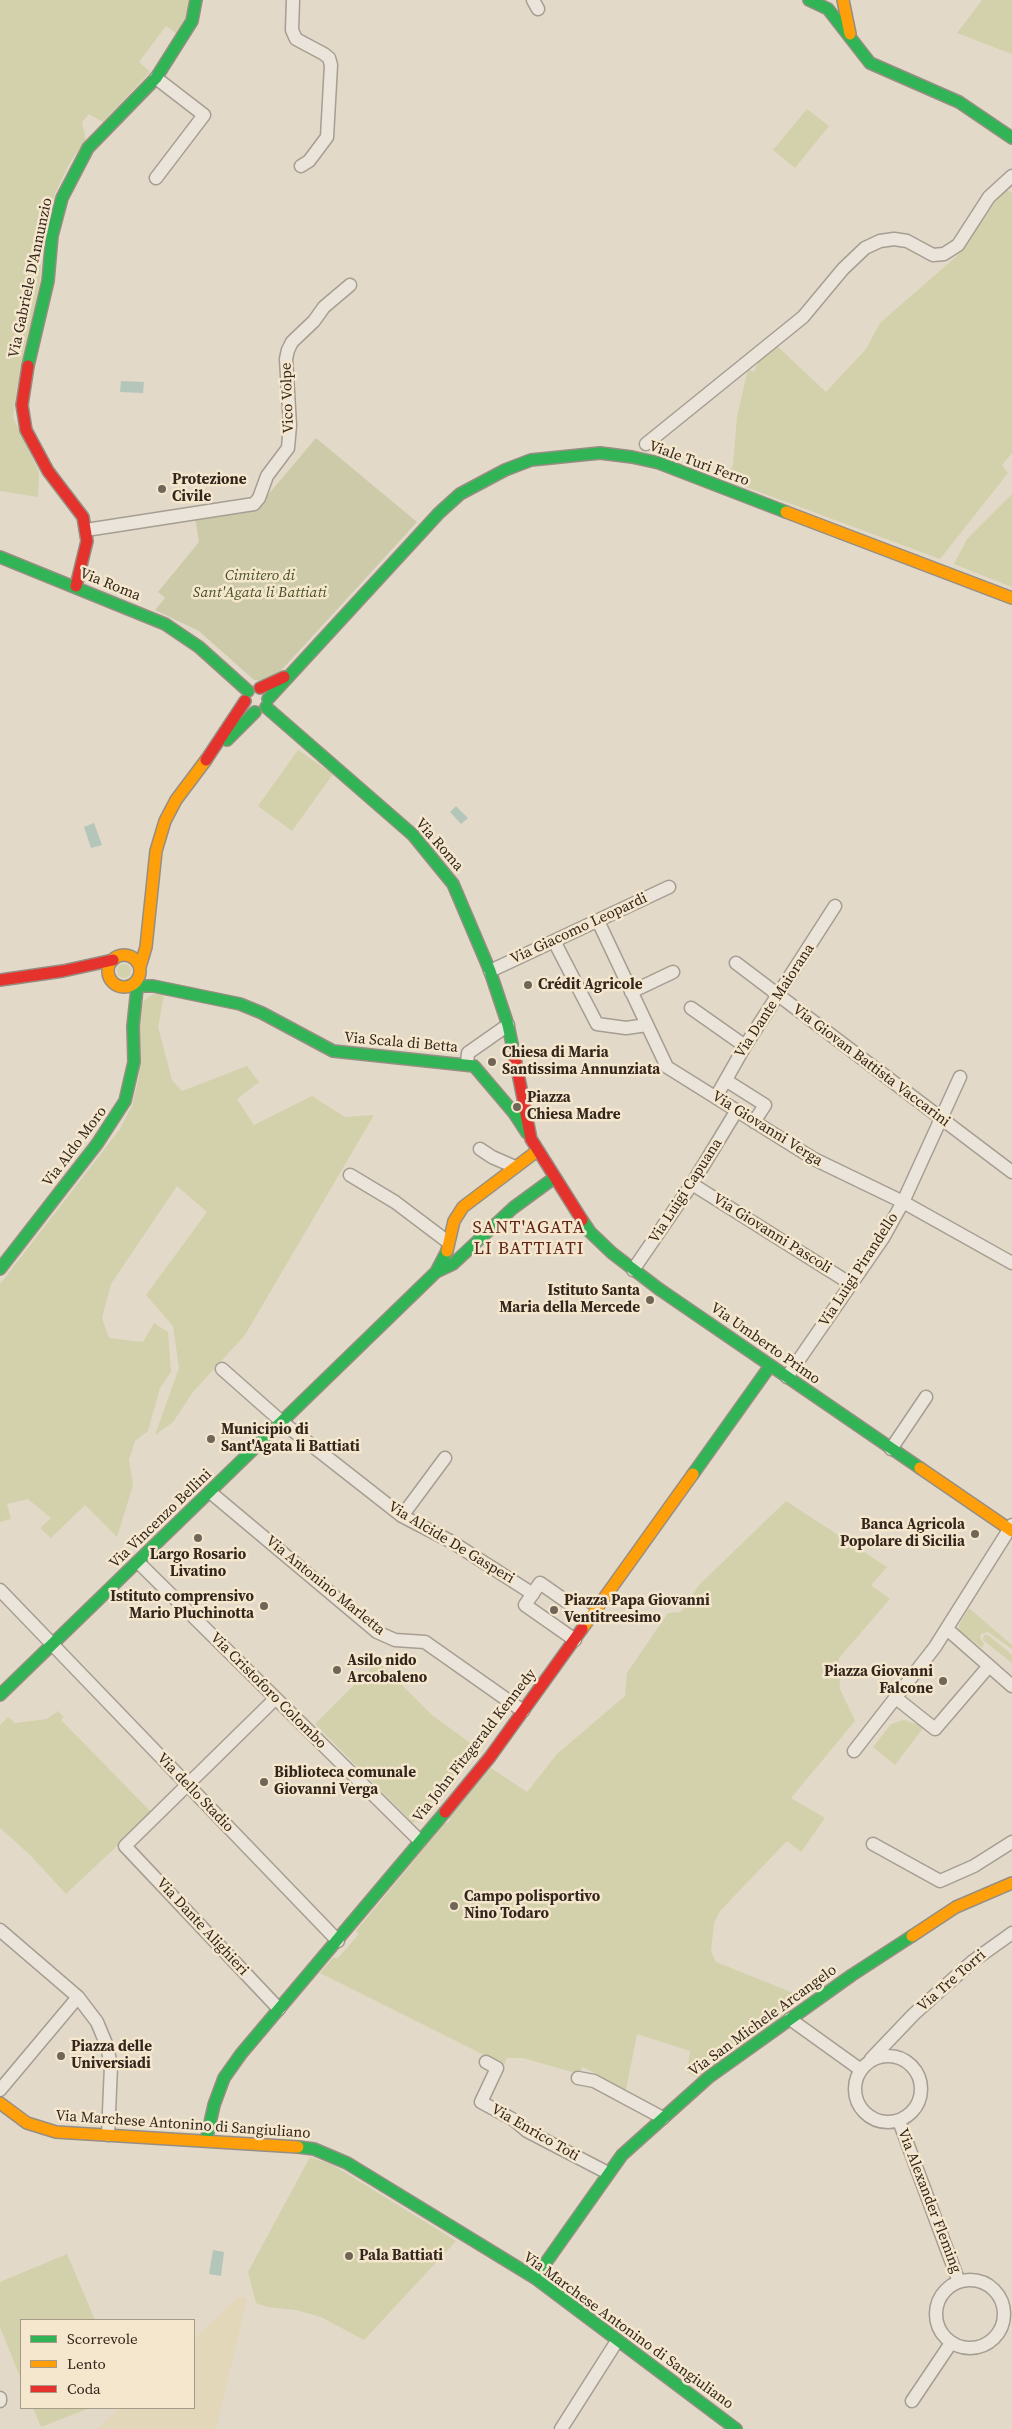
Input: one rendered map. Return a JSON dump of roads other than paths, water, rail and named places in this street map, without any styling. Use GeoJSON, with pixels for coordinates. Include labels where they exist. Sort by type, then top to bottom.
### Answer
{"type":"FeatureCollection","features":[{"type":"Feature","properties":{"kind":"main road","name":"Via Gabriele D'Annunzio"},"geometry":{"type":"LineString","coordinates":[[76,586],[85,549],[86,530],[79,508],[48,471],[26,430],[22,405],[24,388],[48,281],[52,236],[62,198],[88,148],[156,78],[188,30],[192,21],[196,0]]}},
{"type":"Feature","properties":{"kind":"main road"},"geometry":{"type":"LineString","coordinates":[[809,0],[828,9],[870,64],[959,102],[981,115],[1012,138]]}},
{"type":"Feature","properties":{"kind":"main road"},"geometry":{"type":"LineString","coordinates":[[843,0],[853,43]]}},
{"type":"Feature","properties":{"kind":"main road","name":"Viale Turi Ferro"},"geometry":{"type":"LineString","coordinates":[[267,703],[292,672],[439,513],[460,494],[482,481],[531,460],[575,454],[600,453],[659,463],[1012,598]]}},
{"type":"Feature","properties":{"kind":"main road","name":"Via Roma"},"geometry":{"type":"LineString","coordinates":[[0,556],[157,620],[180,632],[200,647],[246,696]]}},
{"type":"Feature","properties":{"kind":"main road"},"geometry":{"type":"LineString","coordinates":[[126,983],[140,967],[146,947],[146,930],[156,850],[165,821],[176,800],[207,759],[246,696],[254,688],[270,685],[292,672]]}},
{"type":"Feature","properties":{"kind":"main road"},"geometry":{"type":"LineString","coordinates":[[207,759],[255,712],[267,703],[265,691],[260,688]]}},
{"type":"Feature","properties":{"kind":"main road"},"geometry":{"type":"LineString","coordinates":[[246,696],[247,707],[255,712]]}},
{"type":"Feature","properties":{"kind":"main road","name":"Via Roma"},"geometry":{"type":"LineString","coordinates":[[267,703],[413,835],[439,864],[453,884],[490,972],[508,1024],[534,1145]]}},
{"type":"Feature","properties":{"kind":"main road"},"geometry":{"type":"LineString","coordinates":[[0,980],[63,971],[113,960],[126,955],[141,941],[146,930]]}},
{"type":"Feature","properties":{"kind":"main road"},"geometry":{"type":"LineString","coordinates":[[126,955],[135,959],[140,967]]}},
{"type":"Feature","properties":{"kind":"main road"},"geometry":{"type":"LineString","coordinates":[[113,960],[108,969],[126,983],[135,1008],[133,1026]]}},
{"type":"Feature","properties":{"kind":"main road","name":"Via Scala di Betta"},"geometry":{"type":"LineString","coordinates":[[63,971],[153,986],[240,1004],[262,1012],[333,1051],[470,1065]]}},
{"type":"Feature","properties":{"kind":"main road"},"geometry":{"type":"LineString","coordinates":[[126,983],[133,1026]]}},
{"type":"Feature","properties":{"kind":"main road"},"geometry":{"type":"LineString","coordinates":[[135,1008],[153,986]]}},
{"type":"Feature","properties":{"kind":"main road","name":"Via Aldo Moro"},"geometry":{"type":"LineString","coordinates":[[0,1269],[116,1117],[131,1081],[134,1062],[133,1026]]}},
{"type":"Feature","properties":{"kind":"main road","name":"Via Umberto Primo"},"geometry":{"type":"LineString","coordinates":[[470,1065],[514,1113],[590,1232],[633,1270],[891,1449],[1011,1529]]}},
{"type":"Feature","properties":{"kind":"main road"},"geometry":{"type":"LineString","coordinates":[[436,1272],[446,1255],[447,1244],[454,1221],[463,1207],[515,1167],[534,1145]]}},
{"type":"Feature","properties":{"kind":"main road"},"geometry":{"type":"LineString","coordinates":[[436,1272],[459,1259],[513,1208],[554,1178]]}},
{"type":"Feature","properties":{"kind":"main road"},"geometry":{"type":"LineString","coordinates":[[447,1244],[459,1259]]}},
{"type":"Feature","properties":{"kind":"main road","name":"Via Vincenzo Bellini"},"geometry":{"type":"LineString","coordinates":[[0,1695],[436,1272]]}},
{"type":"Feature","properties":{"kind":"main road","name":"Via John Fitzgerald Kennedy"},"geometry":{"type":"LineString","coordinates":[[206,2140],[214,2105],[224,2078],[279,2009],[338,1941],[490,1757],[770,1366]]}},
{"type":"Feature","properties":{"kind":"main road","name":"Via San Michele Arcangelo"},"geometry":{"type":"LineString","coordinates":[[535,2278],[608,2173],[628,2149],[731,2060],[956,1908],[975,1897],[1012,1883]]}},
{"type":"Feature","properties":{"kind":"main road","name":"Via Marchese Antonino di Sangiuliano"},"geometry":{"type":"LineString","coordinates":[[0,2103],[27,2122],[56,2132],[290,2146],[322,2153],[347,2163],[535,2278],[736,2429]]}},
{"type":"Feature","properties":{"kind":"street"},"geometry":{"type":"LineString","coordinates":[[293,0],[292,30],[296,39],[324,54],[329,58],[331,65],[327,137],[309,161],[302,166]]}},
{"type":"Feature","properties":{"kind":"street"},"geometry":{"type":"LineString","coordinates":[[156,78],[204,115],[156,178]]}},
{"type":"Feature","properties":{"kind":"street"},"geometry":{"type":"LineString","coordinates":[[646,444],[803,317],[843,269],[865,248],[880,241],[894,239],[907,241],[933,255],[944,254],[958,245],[989,197],[1012,176]]}},
{"type":"Feature","properties":{"kind":"street","name":"Vico Volpe"},"geometry":{"type":"LineString","coordinates":[[86,530],[251,506],[259,498],[266,476],[288,448],[290,424],[286,359],[292,342],[314,321],[324,307],[350,285]]}},
{"type":"Feature","properties":{"kind":"street","name":"Via Giacomo Leopardi"},"geometry":{"type":"LineString","coordinates":[[490,972],[669,887]]}},
{"type":"Feature","properties":{"kind":"street","name":"Via Dante Maiorana"},"geometry":{"type":"LineString","coordinates":[[716,1097],[727,1081],[745,1046],[835,906]]}},
{"type":"Feature","properties":{"kind":"street","name":"Via Giovanni Verga"},"geometry":{"type":"LineString","coordinates":[[598,921],[667,1067],[814,1159],[903,1202],[1012,1263]]}},
{"type":"Feature","properties":{"kind":"street"},"geometry":{"type":"LineString","coordinates":[[554,941],[596,1024],[626,1028],[647,1025]]}},
{"type":"Feature","properties":{"kind":"street","name":"Via Giovan Battista Vaccarini"},"geometry":{"type":"LineString","coordinates":[[736,963],[941,1118],[1010,1167]]}},
{"type":"Feature","properties":{"kind":"street"},"geometry":{"type":"LineString","coordinates":[[631,992],[673,972]]}},
{"type":"Feature","properties":{"kind":"street"},"geometry":{"type":"LineString","coordinates":[[691,1008],[745,1046]]}},
{"type":"Feature","properties":{"kind":"street"},"geometry":{"type":"LineString","coordinates":[[470,1065],[468,1053],[508,1024]]}},
{"type":"Feature","properties":{"kind":"street","name":"Via Luigi Pirandello"},"geometry":{"type":"LineString","coordinates":[[787,1377],[882,1238],[903,1202],[960,1077]]}},
{"type":"Feature","properties":{"kind":"street"},"geometry":{"type":"LineString","coordinates":[[727,1081],[765,1105],[754,1122]]}},
{"type":"Feature","properties":{"kind":"street","name":"Via Luigi Capuana"},"geometry":{"type":"LineString","coordinates":[[633,1270],[692,1184],[737,1110]]}},
{"type":"Feature","properties":{"kind":"street"},"geometry":{"type":"LineString","coordinates":[[480,1149],[492,1158],[515,1167]]}},
{"type":"Feature","properties":{"kind":"street"},"geometry":{"type":"LineString","coordinates":[[350,1175],[395,1202],[447,1244]]}},
{"type":"Feature","properties":{"kind":"street","name":"Via Giovanni Pascoli"},"geometry":{"type":"LineString","coordinates":[[692,1184],[851,1284]]}},
{"type":"Feature","properties":{"kind":"street","name":"Via Alcide De Gasperi"},"geometry":{"type":"LineString","coordinates":[[222,1369],[282,1422],[402,1516],[452,1542],[530,1591]]}},
{"type":"Feature","properties":{"kind":"street"},"geometry":{"type":"LineString","coordinates":[[891,1449],[926,1398]]}},
{"type":"Feature","properties":{"kind":"street"},"geometry":{"type":"LineString","coordinates":[[402,1516],[446,1458]]}},
{"type":"Feature","properties":{"kind":"street","name":"Via Antonino Marletta"},"geometry":{"type":"LineString","coordinates":[[210,1492],[377,1632],[395,1640],[425,1642],[523,1711]]}},
{"type":"Feature","properties":{"kind":"street"},"geometry":{"type":"LineString","coordinates":[[854,1751],[947,1629],[1011,1529]]}},
{"type":"Feature","properties":{"kind":"street","name":"Via Cristoforo Colombo"},"geometry":{"type":"LineString","coordinates":[[138,1562],[420,1841]]}},
{"type":"Feature","properties":{"kind":"street"},"geometry":{"type":"LineString","coordinates":[[575,1640],[525,1605],[530,1591],[540,1583],[590,1618]]}},
{"type":"Feature","properties":{"kind":"street","name":"Via dello Stadio"},"geometry":{"type":"LineString","coordinates":[[0,1590],[338,1941]]}},
{"type":"Feature","properties":{"kind":"street"},"geometry":{"type":"LineString","coordinates":[[947,1629],[1012,1686]]}},
{"type":"Feature","properties":{"kind":"street"},"geometry":{"type":"LineString","coordinates":[[896,1698],[935,1729],[993,1669]]}},
{"type":"Feature","properties":{"kind":"street"},"geometry":{"type":"LineString","coordinates":[[188,1784],[276,1698]]}},
{"type":"Feature","properties":{"kind":"street","name":"Via Dante Alighieri"},"geometry":{"type":"LineString","coordinates":[[188,1784],[125,1846],[279,2009]]}},
{"type":"Feature","properties":{"kind":"street"},"geometry":{"type":"LineString","coordinates":[[873,1844],[940,1881],[974,1866],[1012,1842]]}},
{"type":"Feature","properties":{"kind":"street"},"geometry":{"type":"LineString","coordinates":[[0,1930],[78,1997],[97,2022],[107,2046],[111,2066],[108,2135]]}},
{"type":"Feature","properties":{"kind":"street","name":"Via Tre Torri"},"geometry":{"type":"LineString","coordinates":[[864,2067],[895,2033],[973,1962],[1012,1933]]}},
{"type":"Feature","properties":{"kind":"street"},"geometry":{"type":"LineString","coordinates":[[0,2090],[78,1997]]}},
{"type":"Feature","properties":{"kind":"street"},"geometry":{"type":"LineString","coordinates":[[790,2019],[864,2067]]}},
{"type":"Feature","properties":{"kind":"street"},"geometry":{"type":"LineString","coordinates":[[895,2033],[896,2047],[917,2073],[920,2080],[920,2097],[912,2112],[898,2120],[887,2122],[875,2120],[865,2114],[858,2104],[855,2093],[856,2081],[864,2067],[882,2056],[898,2057],[906,2061]]}},
{"type":"Feature","properties":{"kind":"street","name":"Via Enrico Toti"},"geometry":{"type":"LineString","coordinates":[[486,2062],[497,2068],[481,2102],[514,2120],[527,2131],[608,2173]]}},
{"type":"Feature","properties":{"kind":"street"},"geometry":{"type":"LineString","coordinates":[[578,2078],[594,2081],[663,2118]]}},
{"type":"Feature","properties":{"kind":"street","name":"Via Alexander Fleming"},"geometry":{"type":"LineString","coordinates":[[898,2120],[959,2282]]}},
{"type":"Feature","properties":{"kind":"street"},"geometry":{"type":"LineString","coordinates":[[971,2280],[982,2282],[992,2287],[1002,2301],[1005,2319],[1001,2330],[985,2346],[973,2349],[962,2348],[951,2343],[938,2326],[936,2310],[942,2294],[959,2282],[971,2280]]}},
{"type":"Feature","properties":{"kind":"street"},"geometry":{"type":"LineString","coordinates":[[561,2429],[617,2341]]}},
{"type":"Feature","properties":{"kind":"street"},"geometry":{"type":"LineString","coordinates":[[912,2401],[951,2343]]}},
{"type":"Feature","properties":{"kind":"place","name":"Protezione Civile"},"geometry":{"type":"Point","coordinates":[162,489]}},
{"type":"Feature","properties":{"kind":"place","name":"Crédit Agricole"},"geometry":{"type":"Point","coordinates":[528,985]}},
{"type":"Feature","properties":{"kind":"place","name":"Chiesa di Maria Santissima Annunziata"},"geometry":{"type":"Point","coordinates":[492,1062]}},
{"type":"Feature","properties":{"kind":"place","name":"Piazza Chiesa Madre"},"geometry":{"type":"Point","coordinates":[517,1107]}},
{"type":"Feature","properties":{"kind":"place","name":"Istituto Santa Maria della Mercede"},"geometry":{"type":"Point","coordinates":[650,1300]}},
{"type":"Feature","properties":{"kind":"place","name":"Municipio di Sant'Agata li Battiati"},"geometry":{"type":"Point","coordinates":[211,1439]}},
{"type":"Feature","properties":{"kind":"place","name":"Banca Agricola Popolare di Sicilia"},"geometry":{"type":"Point","coordinates":[975,1534]}},
{"type":"Feature","properties":{"kind":"place","name":"Largo Rosario Livatino"},"geometry":{"type":"Point","coordinates":[198,1538]}},
{"type":"Feature","properties":{"kind":"place","name":"Istituto comprensivo Mario Pluchinotta"},"geometry":{"type":"Point","coordinates":[264,1606]}},
{"type":"Feature","properties":{"kind":"place","name":"Piazza Papa Giovanni Ventitreesimo"},"geometry":{"type":"Point","coordinates":[554,1610]}},
{"type":"Feature","properties":{"kind":"place","name":"Asilo nido Arcobaleno"},"geometry":{"type":"Point","coordinates":[337,1670]}},
{"type":"Feature","properties":{"kind":"place","name":"Piazza Giovanni Falcone"},"geometry":{"type":"Point","coordinates":[943,1681]}},
{"type":"Feature","properties":{"kind":"place","name":"Biblioteca comunale Giovanni Verga"},"geometry":{"type":"Point","coordinates":[264,1782]}},
{"type":"Feature","properties":{"kind":"place","name":"Campo polisportivo Nino Todaro"},"geometry":{"type":"Point","coordinates":[454,1906]}},
{"type":"Feature","properties":{"kind":"place","name":"Piazza delle Universiadi"},"geometry":{"type":"Point","coordinates":[61,2056]}},
{"type":"Feature","properties":{"kind":"place","name":"Pala Battiati"},"geometry":{"type":"Point","coordinates":[349,2256]}},
{"type":"Feature","properties":{"kind":"district","name":"SANT'AGATA LI BATTIATI"},"geometry":{"type":"Point","coordinates":[529,1238]}},
{"type":"Feature","properties":{"kind":"park label","name":"Cimitero di Sant'Agata li Battiati"},"geometry":{"type":"Point","coordinates":[260,584]}}]}
